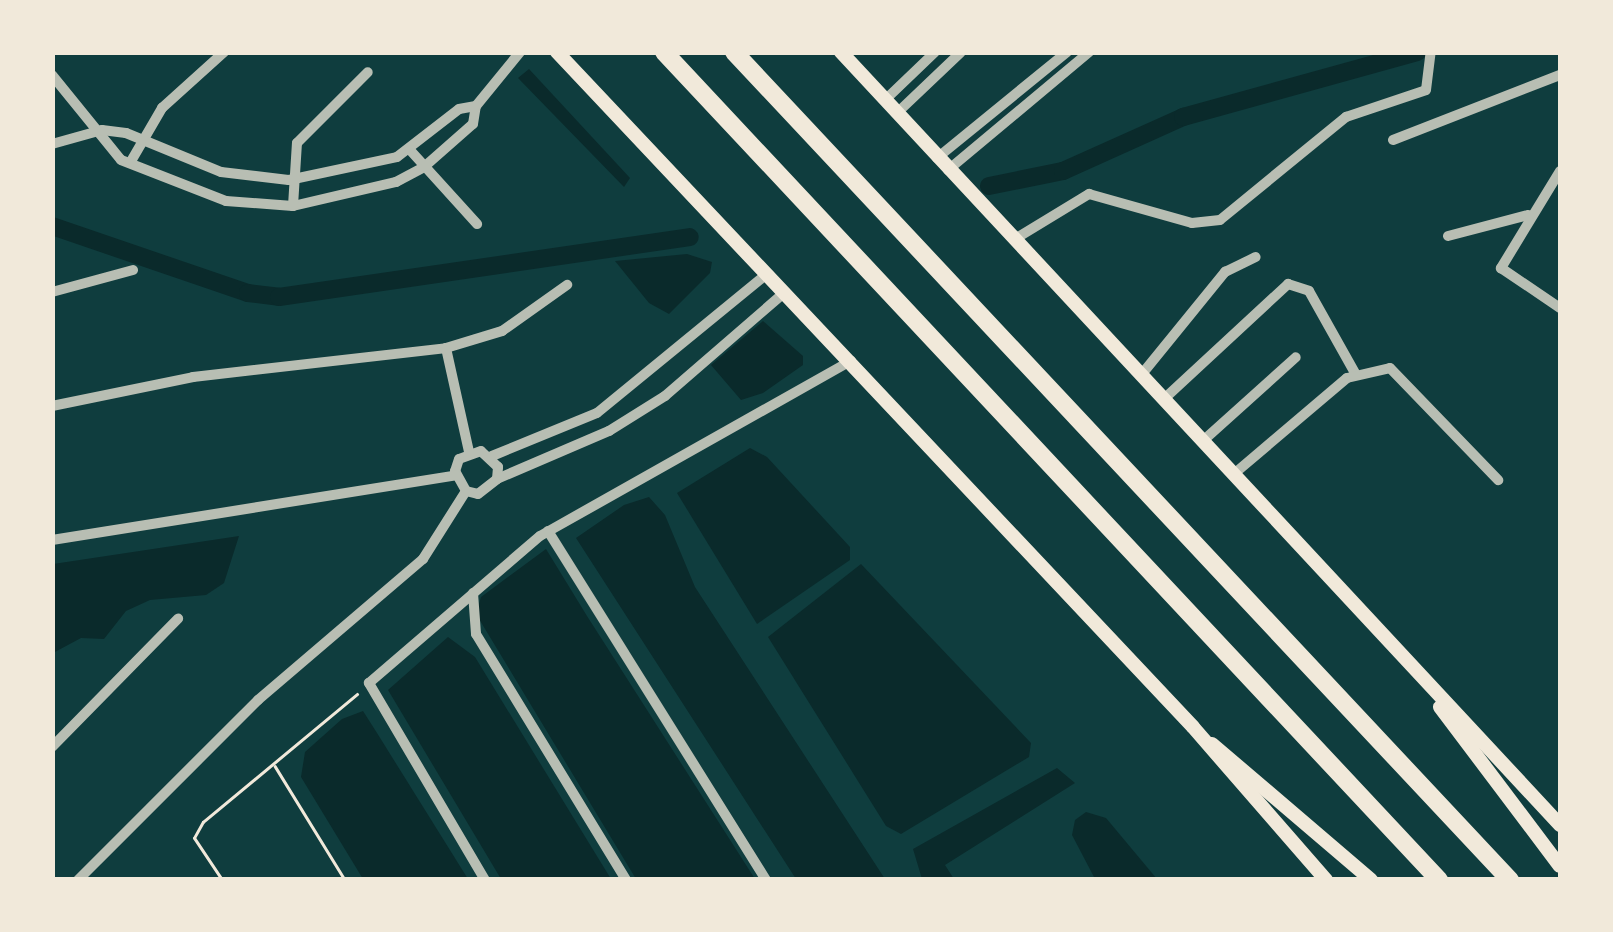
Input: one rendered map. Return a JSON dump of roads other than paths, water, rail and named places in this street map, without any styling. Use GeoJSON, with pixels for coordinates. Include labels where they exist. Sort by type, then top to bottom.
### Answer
{"type":"FeatureCollection","features":[{"type":"Feature","properties":{"kind":"highway"},"geometry":{"type":"LineString","coordinates":[[664,52],[1438,880]]}},
{"type":"Feature","properties":{"kind":"highway"},"geometry":{"type":"LineString","coordinates":[[734,52],[1510,880]]}},
{"type":"Feature","properties":{"kind":"main road"},"geometry":{"type":"LineString","coordinates":[[558,52],[1193,727],[1326,880]]}},
{"type":"Feature","properties":{"kind":"main road"},"geometry":{"type":"LineString","coordinates":[[840,52],[1560,825]]}},
{"type":"Feature","properties":{"kind":"main road"},"geometry":{"type":"LineString","coordinates":[[1408,662],[1560,866]]}},
{"type":"Feature","properties":{"kind":"main road"},"geometry":{"type":"LineString","coordinates":[[1193,727],[1370,879]]}},
{"type":"Feature","properties":{"kind":"main road"},"geometry":{"type":"LineString","coordinates":[[1346,880],[1357,872],[1370,879]]}},
{"type":"Feature","properties":{"kind":"street"},"geometry":{"type":"LineString","coordinates":[[130,164],[140,138],[162,108],[224,52]]}},
{"type":"Feature","properties":{"kind":"street"},"geometry":{"type":"LineString","coordinates":[[52,75],[102,130],[118,157],[130,164],[226,201],[293,206],[396,182],[424,168],[474,124],[476,106],[520,52]]}},
{"type":"Feature","properties":{"kind":"street"},"geometry":{"type":"LineString","coordinates":[[885,100],[935,52]]}},
{"type":"Feature","properties":{"kind":"street"},"geometry":{"type":"LineString","coordinates":[[897,112],[962,52]]}},
{"type":"Feature","properties":{"kind":"street"},"geometry":{"type":"LineString","coordinates":[[937,158],[1066,52]]}},
{"type":"Feature","properties":{"kind":"street"},"geometry":{"type":"LineString","coordinates":[[947,170],[1089,52]]}},
{"type":"Feature","properties":{"kind":"street"},"geometry":{"type":"LineString","coordinates":[[1015,239],[1089,194],[1192,223],[1220,220],[1346,117],[1420,94],[1430,78],[1431,52]]}},
{"type":"Feature","properties":{"kind":"street"},"geometry":{"type":"LineString","coordinates":[[293,206],[290,180],[297,143],[368,72]]}},
{"type":"Feature","properties":{"kind":"street"},"geometry":{"type":"LineString","coordinates":[[1393,140],[1560,76]]}},
{"type":"Feature","properties":{"kind":"street"},"geometry":{"type":"LineString","coordinates":[[52,144],[102,130],[140,138],[221,172],[290,180],[410,150],[459,109],[476,106]]}},
{"type":"Feature","properties":{"kind":"street"},"geometry":{"type":"LineString","coordinates":[[410,150],[477,224]]}},
{"type":"Feature","properties":{"kind":"street"},"geometry":{"type":"LineString","coordinates":[[1560,170],[1528,215],[1501,268],[1560,308]]}},
{"type":"Feature","properties":{"kind":"street"},"geometry":{"type":"LineString","coordinates":[[1448,236],[1528,215]]}},
{"type":"Feature","properties":{"kind":"street"},"geometry":{"type":"LineString","coordinates":[[1142,374],[1225,272],[1256,257]]}},
{"type":"Feature","properties":{"kind":"street"},"geometry":{"type":"LineString","coordinates":[[52,292],[133,270]]}},
{"type":"Feature","properties":{"kind":"street"},"geometry":{"type":"LineString","coordinates":[[469,452],[492,456],[597,413],[767,274]]}},
{"type":"Feature","properties":{"kind":"street"},"geometry":{"type":"LineString","coordinates":[[1164,398],[1288,284],[1309,292],[1356,373]]}},
{"type":"Feature","properties":{"kind":"street"},"geometry":{"type":"LineString","coordinates":[[52,406],[193,377],[446,348],[502,330],[567,285]]}},
{"type":"Feature","properties":{"kind":"street"},"geometry":{"type":"LineString","coordinates":[[456,475],[466,491],[478,494],[497,479],[609,432],[664,396],[785,292]]}},
{"type":"Feature","properties":{"kind":"street"},"geometry":{"type":"LineString","coordinates":[[446,348],[469,452],[456,475]]}},
{"type":"Feature","properties":{"kind":"street"},"geometry":{"type":"LineString","coordinates":[[1205,440],[1296,357]]}},
{"type":"Feature","properties":{"kind":"street"},"geometry":{"type":"LineString","coordinates":[[485,880],[371,696],[369,683],[548,531],[851,361]]}},
{"type":"Feature","properties":{"kind":"street"},"geometry":{"type":"LineString","coordinates":[[1235,473],[1356,373],[1390,368],[1404,378],[1498,480]]}},
{"type":"Feature","properties":{"kind":"street"},"geometry":{"type":"LineString","coordinates":[[492,456],[497,479]]}},
{"type":"Feature","properties":{"kind":"street"},"geometry":{"type":"LineString","coordinates":[[52,540],[456,475]]}},
{"type":"Feature","properties":{"kind":"street"},"geometry":{"type":"LineString","coordinates":[[78,880],[258,700],[423,559],[466,491]]}},
{"type":"Feature","properties":{"kind":"street"},"geometry":{"type":"LineString","coordinates":[[548,531],[766,880]]}},
{"type":"Feature","properties":{"kind":"street"},"geometry":{"type":"LineString","coordinates":[[473,592],[476,634],[626,880]]}},
{"type":"Feature","properties":{"kind":"street"},"geometry":{"type":"LineString","coordinates":[[52,747],[178,619]]}},
{"type":"Feature","properties":{"kind":"water"},"geometry":{"type":"Polygon","coordinates":[[[529,69],[630,178],[624,187],[518,78],[529,69]]]}},
{"type":"Feature","properties":{"kind":"water"},"geometry":{"type":"Polygon","coordinates":[[[687,254],[712,262],[710,273],[669,314],[649,303],[615,261],[687,254]]]}},
{"type":"Feature","properties":{"kind":"water"},"geometry":{"type":"Polygon","coordinates":[[[763,321],[803,356],[803,365],[763,393],[741,400],[711,365],[763,321]]]}},
{"type":"Feature","properties":{"kind":"water"},"geometry":{"type":"Polygon","coordinates":[[[750,448],[767,457],[850,547],[850,560],[757,624],[677,493],[750,448]]]}},
{"type":"Feature","properties":{"kind":"water"},"geometry":{"type":"Polygon","coordinates":[[[649,497],[665,515],[695,587],[885,879],[796,879],[576,538],[624,505],[649,497]]]}},
{"type":"Feature","properties":{"kind":"water"},"geometry":{"type":"Polygon","coordinates":[[[239,536],[224,583],[206,595],[150,600],[126,611],[104,639],[81,638],[53,653],[53,564],[239,536]]]}},
{"type":"Feature","properties":{"kind":"water"},"geometry":{"type":"Polygon","coordinates":[[[546,549],[755,879],[636,879],[476,614],[481,597],[546,549]]]}},
{"type":"Feature","properties":{"kind":"water"},"geometry":{"type":"Polygon","coordinates":[[[861,564],[1031,743],[1029,757],[901,834],[886,826],[768,637],[861,564]]]}},
{"type":"Feature","properties":{"kind":"water"},"geometry":{"type":"Polygon","coordinates":[[[448,637],[475,657],[611,879],[501,879],[388,690],[448,637]]]}},
{"type":"Feature","properties":{"kind":"water"},"geometry":{"type":"Polygon","coordinates":[[[363,711],[468,879],[363,879],[301,777],[305,752],[342,719],[363,711]]]}},
{"type":"Feature","properties":{"kind":"water"},"geometry":{"type":"Polygon","coordinates":[[[1057,768],[1075,783],[945,865],[954,879],[922,879],[913,849],[1057,768]]]}},
{"type":"Feature","properties":{"kind":"water"},"geometry":{"type":"Polygon","coordinates":[[[1086,812],[1106,818],[1157,879],[1094,877],[1072,835],[1075,820],[1086,812]]]}},
{"type":"Feature","properties":{"kind":"waterway"},"geometry":{"type":"LineString","coordinates":[[989,186],[1063,171],[1183,117],[1417,52]]}},
{"type":"Feature","properties":{"kind":"waterway"},"geometry":{"type":"LineString","coordinates":[[52,226],[248,293],[279,297],[690,237]]}}]}
